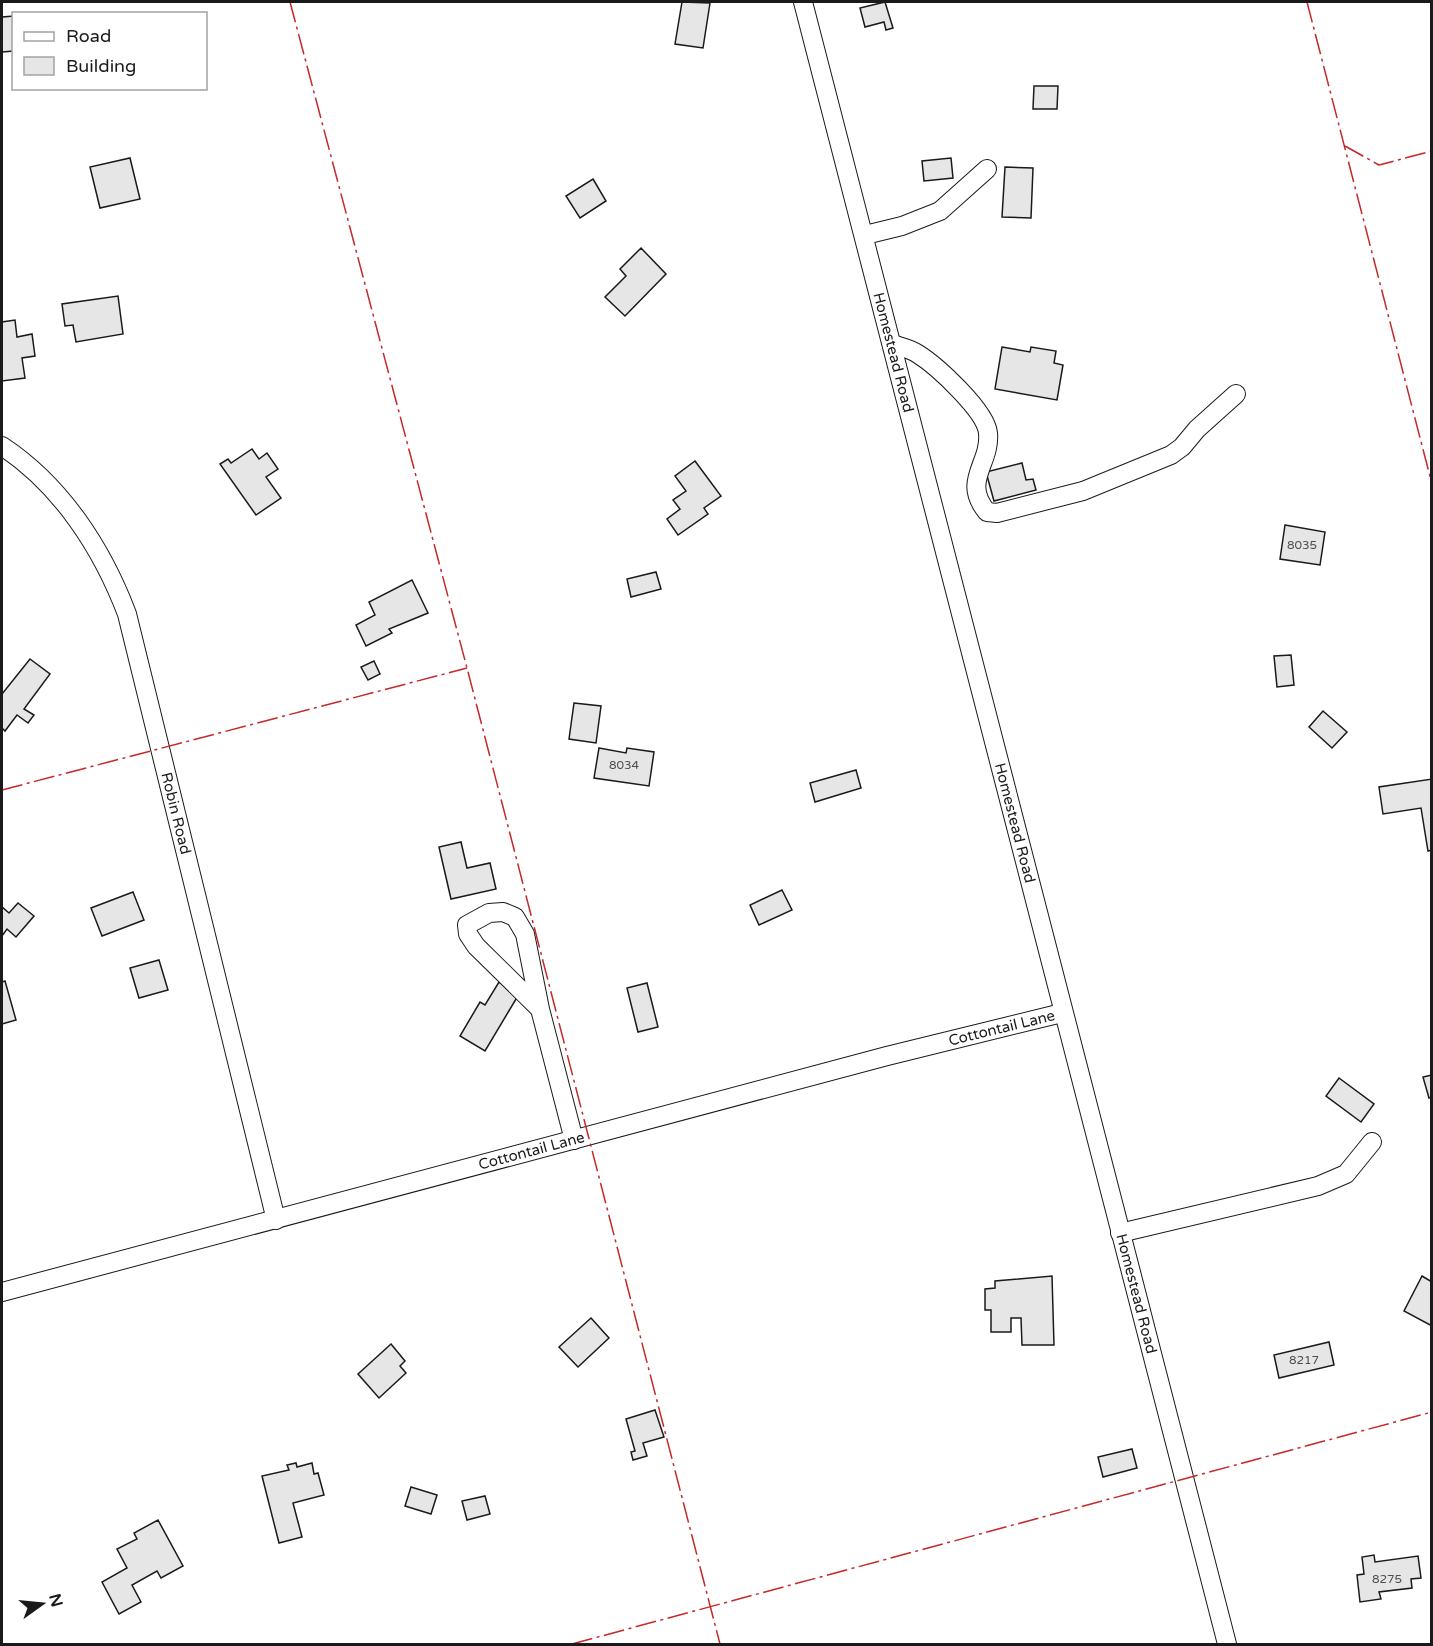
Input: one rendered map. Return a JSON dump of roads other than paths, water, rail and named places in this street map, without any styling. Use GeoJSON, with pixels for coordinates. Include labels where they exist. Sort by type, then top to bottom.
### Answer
{"type":"FeatureCollection","features":[{"type":"Feature","properties":{"kind":"street","name":"Homestead Road"},"geometry":{"type":"LineString","coordinates":[[803,2],[865,235],[1062,1013],[1227,1644]]}},
{"type":"Feature","properties":{"kind":"street"},"geometry":{"type":"LineString","coordinates":[[865,235],[902,226],[940,211],[987,169]]}},
{"type":"Feature","properties":{"kind":"street"},"geometry":{"type":"LineString","coordinates":[[892,344],[918,354],[951,383],[984,418],[988,434],[985,452],[978,468],[976,488],[978,502],[987,512],[997,513],[1083,491],[1171,455],[1236,394]]}},
{"type":"Feature","properties":{"kind":"street","name":"Robin Road"},"geometry":{"type":"LineString","coordinates":[[2,446],[45,482],[79,523],[107,569],[127,614],[276,1220]]}},
{"type":"Feature","properties":{"kind":"street"},"geometry":{"type":"LineString","coordinates":[[540,1009],[476,946],[468,934],[467,925],[489,913],[503,912],[515,917],[525,934],[540,1009],[574,1140]]}},
{"type":"Feature","properties":{"kind":"street","name":"Cottontail Lane"},"geometry":{"type":"LineString","coordinates":[[2,1292],[887,1056],[1062,1013]]}},
{"type":"Feature","properties":{"kind":"street"},"geometry":{"type":"LineString","coordinates":[[1120,1233],[1318,1186],[1346,1174],[1372,1142]]}}]}
